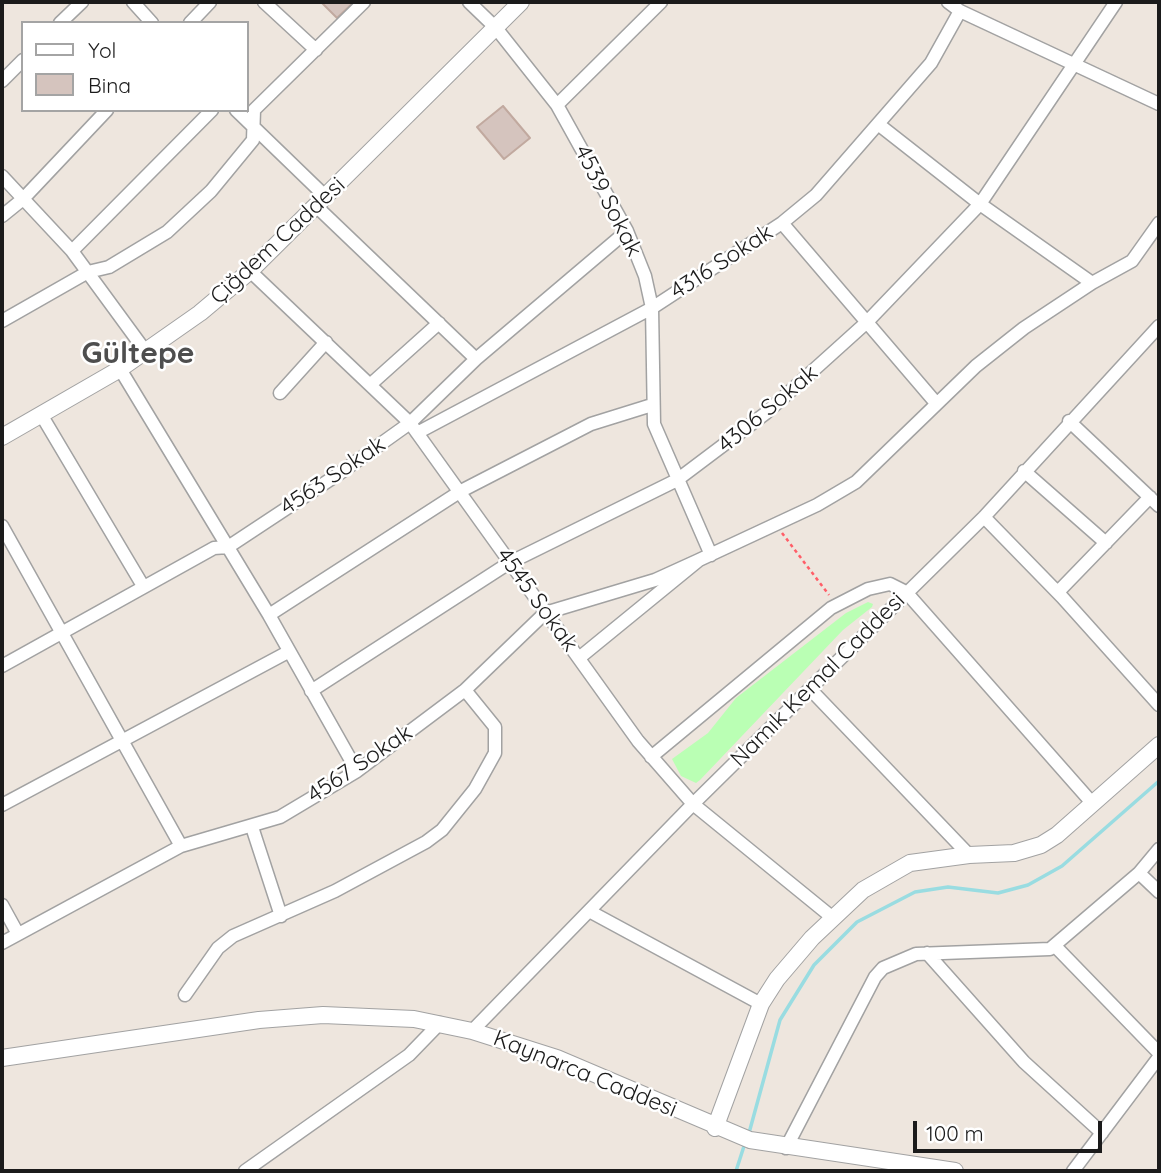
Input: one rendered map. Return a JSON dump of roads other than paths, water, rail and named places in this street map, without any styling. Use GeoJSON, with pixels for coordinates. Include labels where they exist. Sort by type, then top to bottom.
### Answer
{"type":"FeatureCollection","features":[{"type":"Feature","properties":{"kind":"street"},"geometry":{"type":"LineString","coordinates":[[63,21],[82,2]]}},
{"type":"Feature","properties":{"kind":"street"},"geometry":{"type":"LineString","coordinates":[[133,2],[150,21]]}},
{"type":"Feature","properties":{"kind":"street"},"geometry":{"type":"LineString","coordinates":[[192,21],[211,2]]}},
{"type":"Feature","properties":{"kind":"street"},"geometry":{"type":"LineString","coordinates":[[264,2],[316,50]]}},
{"type":"Feature","properties":{"kind":"street"},"geometry":{"type":"LineString","coordinates":[[2,321],[88,272],[108,267],[167,232],[211,191],[253,141],[254,110],[364,2]]}},
{"type":"Feature","properties":{"kind":"street","name":"4539 Sokak"},"geometry":{"type":"LineString","coordinates":[[469,2],[496,28],[557,105],[627,231],[645,276],[652,308],[654,424],[705,557]]}},
{"type":"Feature","properties":{"kind":"street","name":"Çiğdem Caddesi"},"geometry":{"type":"LineString","coordinates":[[2,438],[146,352],[250,271],[521,2]]}},
{"type":"Feature","properties":{"kind":"street"},"geometry":{"type":"LineString","coordinates":[[557,105],[661,2]]}},
{"type":"Feature","properties":{"kind":"street","name":"4306 Sokak"},"geometry":{"type":"LineString","coordinates":[[311,691],[509,563],[677,480],[766,413],[867,322],[980,204],[1116,2]]}},
{"type":"Feature","properties":{"kind":"street"},"geometry":{"type":"LineString","coordinates":[[954,5],[1159,104]]}},
{"type":"Feature","properties":{"kind":"street","name":"4316 Sokak"},"geometry":{"type":"LineString","coordinates":[[414,428],[652,308],[782,223],[816,195],[931,63],[954,5]]}},
{"type":"Feature","properties":{"kind":"street"},"geometry":{"type":"LineString","coordinates":[[2,80],[21,62]]}},
{"type":"Feature","properties":{"kind":"street"},"geometry":{"type":"LineString","coordinates":[[2,216],[23,199],[105,112]]}},
{"type":"Feature","properties":{"kind":"street"},"geometry":{"type":"LineString","coordinates":[[72,251],[210,112]]}},
{"type":"Feature","properties":{"kind":"street"},"geometry":{"type":"LineString","coordinates":[[238,112],[476,359]]}},
{"type":"Feature","properties":{"kind":"street"},"geometry":{"type":"LineString","coordinates":[[878,124],[980,204],[1092,283]]}},
{"type":"Feature","properties":{"kind":"street"},"geometry":{"type":"LineString","coordinates":[[2,176],[72,251],[146,352]]}},
{"type":"Feature","properties":{"kind":"street"},"geometry":{"type":"LineString","coordinates":[[782,223],[936,404]]}},
{"type":"Feature","properties":{"kind":"street"},"geometry":{"type":"LineString","coordinates":[[579,658],[705,557],[776,525],[856,482],[976,366],[1024,328],[1092,283],[1132,261],[1159,223]]}},
{"type":"Feature","properties":{"kind":"street","name":"4563 Sokak"},"geometry":{"type":"LineString","coordinates":[[2,666],[214,548],[228,547],[414,428],[476,359],[627,231]]}},
{"type":"Feature","properties":{"kind":"street","name":"4545 Sokak"},"geometry":{"type":"LineString","coordinates":[[250,271],[414,428],[651,757],[693,804],[833,918]]}},
{"type":"Feature","properties":{"kind":"street"},"geometry":{"type":"LineString","coordinates":[[371,384],[439,323]]}},
{"type":"Feature","properties":{"kind":"street","name":"Namık Kemal Caddesi"},"geometry":{"type":"LineString","coordinates":[[472,1031],[693,804],[984,517],[1069,421],[1159,326]]}},
{"type":"Feature","properties":{"kind":"street"},"geometry":{"type":"LineString","coordinates":[[280,393],[326,342]]}},
{"type":"Feature","properties":{"kind":"street"},"geometry":{"type":"LineString","coordinates":[[120,369],[269,615],[357,771]]}},
{"type":"Feature","properties":{"kind":"street"},"geometry":{"type":"LineString","coordinates":[[269,615],[461,491],[592,425],[652,405]]}},
{"type":"Feature","properties":{"kind":"street"},"geometry":{"type":"LineString","coordinates":[[42,416],[143,586]]}},
{"type":"Feature","properties":{"kind":"street"},"geometry":{"type":"LineString","coordinates":[[1058,593],[1106,543],[1154,501],[1069,421]]}},
{"type":"Feature","properties":{"kind":"street"},"geometry":{"type":"LineString","coordinates":[[1024,471],[1106,543]]}},
{"type":"Feature","properties":{"kind":"street"},"geometry":{"type":"LineString","coordinates":[[984,517],[1058,593],[1159,705]]}},
{"type":"Feature","properties":{"kind":"street"},"geometry":{"type":"LineString","coordinates":[[2,526],[181,846]]}},
{"type":"Feature","properties":{"kind":"street","name":"4567 Sokak"},"geometry":{"type":"LineString","coordinates":[[2,943],[181,846],[280,817],[357,771],[466,690],[545,613],[655,580],[705,557]]}},
{"type":"Feature","properties":{"kind":"street"},"geometry":{"type":"LineString","coordinates":[[651,757],[837,605],[884,584],[906,592],[1093,804]]}},
{"type":"Feature","properties":{"kind":"street"},"geometry":{"type":"LineString","coordinates":[[2,805],[288,652]]}},
{"type":"Feature","properties":{"kind":"street"},"geometry":{"type":"LineString","coordinates":[[810,689],[969,855]]}},
{"type":"Feature","properties":{"kind":"street"},"geometry":{"type":"LineString","coordinates":[[185,995],[225,942],[392,860],[442,830],[475,789],[495,753],[495,727],[466,690]]}},
{"type":"Feature","properties":{"kind":"street"},"geometry":{"type":"LineString","coordinates":[[715,1128],[761,1004],[794,957],[863,890],[892,870],[931,858],[1014,853],[1041,845],[1093,804],[1159,745]]}},
{"type":"Feature","properties":{"kind":"street"},"geometry":{"type":"LineString","coordinates":[[252,827],[281,916]]}},
{"type":"Feature","properties":{"kind":"street"},"geometry":{"type":"LineString","coordinates":[[786,1148],[875,977],[892,962],[927,953],[1043,950],[1055,946],[1139,873],[1159,849]]}},
{"type":"Feature","properties":{"kind":"street"},"geometry":{"type":"LineString","coordinates":[[1139,873],[1159,892]]}},
{"type":"Feature","properties":{"kind":"street"},"geometry":{"type":"LineString","coordinates":[[2,905],[18,934]]}},
{"type":"Feature","properties":{"kind":"street"},"geometry":{"type":"LineString","coordinates":[[589,911],[761,1004]]}},
{"type":"Feature","properties":{"kind":"street"},"geometry":{"type":"LineString","coordinates":[[1055,946],[1159,1055],[1073,1171]]}},
{"type":"Feature","properties":{"kind":"street"},"geometry":{"type":"LineString","coordinates":[[927,953],[1024,1062],[1102,1133]]}},
{"type":"Feature","properties":{"kind":"street","name":"Kaynarca Caddesi"},"geometry":{"type":"LineString","coordinates":[[2,1058],[292,1017],[388,1016],[440,1023],[472,1031],[556,1058],[715,1128],[750,1140],[786,1148],[955,1171]]}},
{"type":"Feature","properties":{"kind":"street"},"geometry":{"type":"LineString","coordinates":[[245,1171],[409,1055],[440,1023]]}},
{"type":"Feature","properties":{"kind":"waterway"},"geometry":{"type":"LineString","coordinates":[[749,1133],[780,1020],[814,965],[857,922],[915,892],[948,887],[998,893],[1028,885],[1062,866],[1159,781]]}},
{"type":"Feature","properties":{"kind":"waterway"},"geometry":{"type":"LineString","coordinates":[[736,1171],[745,1143]]}},
{"type":"Feature","properties":{"kind":"district","name":"Gültepe"},"geometry":{"type":"Point","coordinates":[138,354]}}]}
